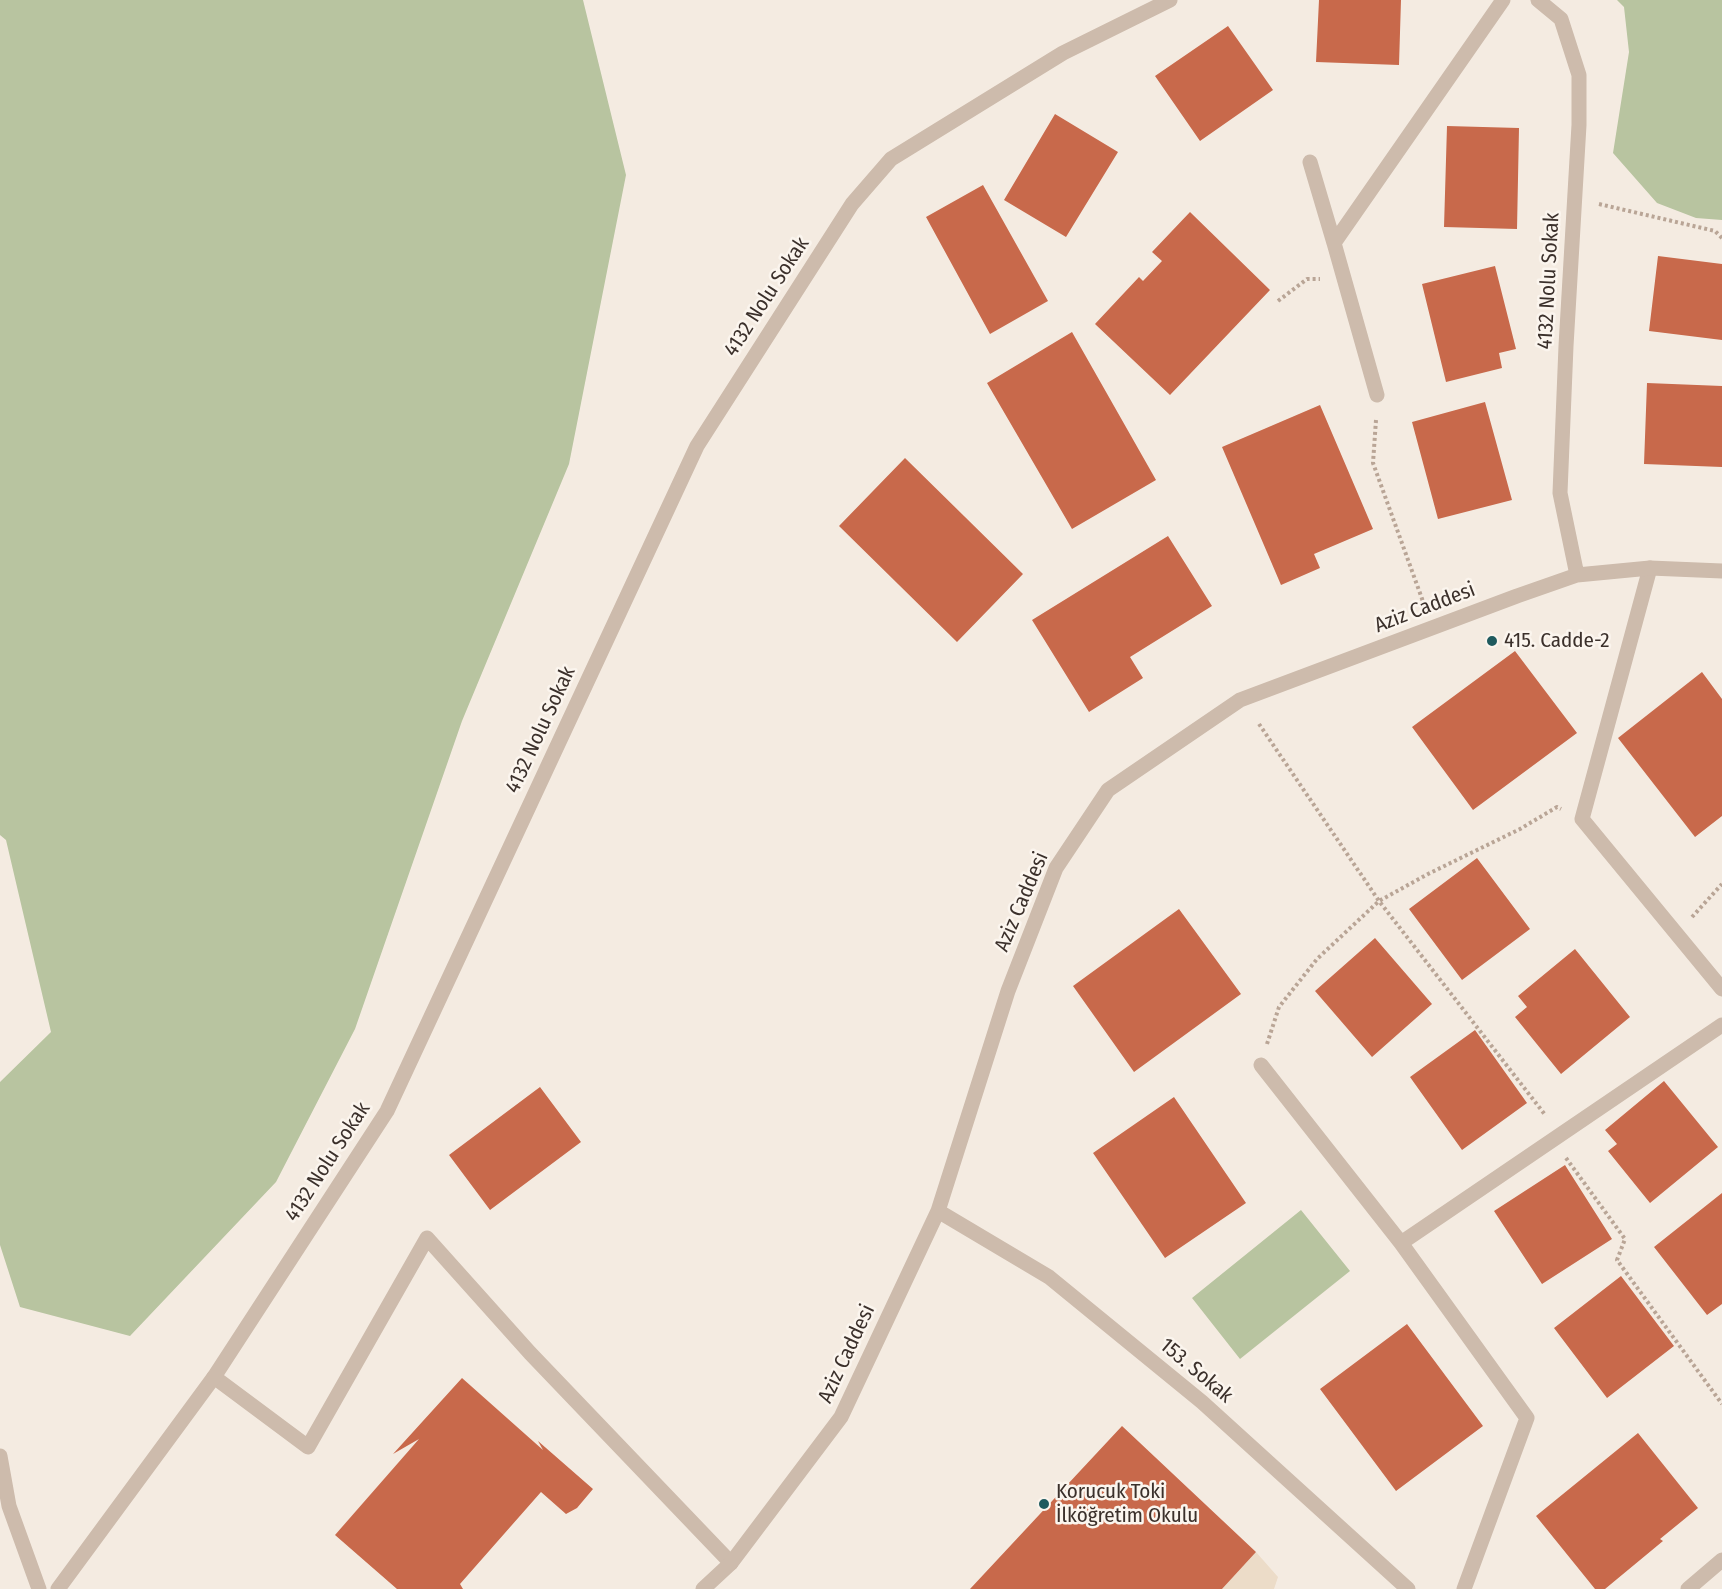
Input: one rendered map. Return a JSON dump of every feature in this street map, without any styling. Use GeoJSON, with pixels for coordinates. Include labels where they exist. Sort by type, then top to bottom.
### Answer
{"type":"FeatureCollection","features":[{"type":"Feature","properties":{"kind":"street","name":"4132 Nolu Sokak"},"geometry":{"type":"LineString","coordinates":[[58,1589],[214,1377],[387,1111],[697,446],[852,204],[891,159],[1063,53],[1170,0]]}},
{"type":"Feature","properties":{"kind":"street"},"geometry":{"type":"LineString","coordinates":[[1334,243],[1503,0]]}},
{"type":"Feature","properties":{"kind":"street","name":"4132 Nolu Sokak"},"geometry":{"type":"LineString","coordinates":[[1538,0],[1561,19],[1579,75],[1579,125],[1560,493],[1577,575]]}},
{"type":"Feature","properties":{"kind":"street"},"geometry":{"type":"LineString","coordinates":[[1310,162],[1377,395]]}},
{"type":"Feature","properties":{"kind":"street"},"geometry":{"type":"LineString","coordinates":[[1650,568],[1582,819],[1722,989]]}},
{"type":"Feature","properties":{"kind":"street","name":"Aziz Caddesi"},"geometry":{"type":"LineString","coordinates":[[703,1589],[731,1563],[841,1417],[938,1211],[1008,992],[1056,868],[1108,790],[1240,700],[1577,575],[1650,568],[1722,571]]}},
{"type":"Feature","properties":{"kind":"street"},"geometry":{"type":"LineString","coordinates":[[1401,1242],[1722,1026]]}},
{"type":"Feature","properties":{"kind":"street"},"geometry":{"type":"LineString","coordinates":[[1261,1065],[1401,1242],[1527,1418],[1464,1589]]}},
{"type":"Feature","properties":{"kind":"street","name":"153. Sokak"},"geometry":{"type":"LineString","coordinates":[[938,1211],[1049,1277],[1202,1402],[1408,1589]]}},
{"type":"Feature","properties":{"kind":"street"},"geometry":{"type":"LineString","coordinates":[[214,1377],[308,1447],[427,1238],[530,1353],[731,1563]]}},
{"type":"Feature","properties":{"kind":"street"},"geometry":{"type":"LineString","coordinates":[[0,1456],[9,1506],[39,1589]]}},
{"type":"Feature","properties":{"kind":"street"},"geometry":{"type":"LineString","coordinates":[[1688,1589],[1722,1560]]}},
{"type":"Feature","properties":{"kind":"path"},"geometry":{"type":"LineString","coordinates":[[1575,198],[1715,231],[1722,238]]}},
{"type":"Feature","properties":{"kind":"path"},"geometry":{"type":"LineString","coordinates":[[1278,301],[1306,279],[1344,278]]}},
{"type":"Feature","properties":{"kind":"path"},"geometry":{"type":"LineString","coordinates":[[1377,395],[1373,463],[1432,628]]}},
{"type":"Feature","properties":{"kind":"path"},"geometry":{"type":"LineString","coordinates":[[1259,724],[1379,902],[1557,1138],[1626,1239],[1617,1260],[1722,1404]]}},
{"type":"Feature","properties":{"kind":"path"},"geometry":{"type":"LineString","coordinates":[[1261,1065],[1279,1007],[1317,959],[1379,902],[1428,874],[1520,829],[1557,807],[1582,819]]}},
{"type":"Feature","properties":{"kind":"path"},"geometry":{"type":"LineString","coordinates":[[1677,934],[1722,884]]}},
{"type":"Feature","properties":{"kind":"green space"},"geometry":{"type":"Polygon","coordinates":[[[0,0],[583,0],[626,175],[569,464],[462,721],[355,1029],[276,1182],[130,1336],[20,1307],[0,1245],[0,1082],[51,1032],[6,840],[0,835],[0,0]]]}},
{"type":"Feature","properties":{"kind":"green space"},"geometry":{"type":"Polygon","coordinates":[[[1617,0],[1722,0],[1722,220],[1696,218],[1657,203],[1613,153],[1629,52],[1624,7],[1617,0]]]}},
{"type":"Feature","properties":{"kind":"green space"},"geometry":{"type":"Polygon","coordinates":[[[1301,1210],[1350,1271],[1240,1359],[1192,1298],[1301,1210]]]}},
{"type":"Feature","properties":{"kind":"shaded area"},"geometry":{"type":"Polygon","coordinates":[[[1256,1552],[1278,1577],[1274,1589],[1222,1589],[1256,1552]]]}},
{"type":"Feature","properties":{"kind":"building"},"geometry":{"type":"Polygon","coordinates":[[[1319,0],[1401,0],[1399,65],[1316,62],[1319,0]]]}},
{"type":"Feature","properties":{"kind":"building"},"geometry":{"type":"Polygon","coordinates":[[[1228,26],[1273,90],[1200,141],[1155,76],[1228,26]]]}},
{"type":"Feature","properties":{"kind":"building"},"geometry":{"type":"Polygon","coordinates":[[[1055,114],[1118,152],[1066,237],[1004,200],[1055,114]]]}},
{"type":"Feature","properties":{"kind":"building"},"geometry":{"type":"Polygon","coordinates":[[[1447,126],[1519,128],[1517,229],[1444,227],[1447,126]]]}},
{"type":"Feature","properties":{"kind":"building"},"geometry":{"type":"Polygon","coordinates":[[[983,185],[1048,301],[990,334],[926,217],[983,185]]]}},
{"type":"Feature","properties":{"kind":"building"},"geometry":{"type":"Polygon","coordinates":[[[1190,212],[1270,290],[1170,395],[1095,324],[1139,277],[1143,281],[1162,261],[1152,252],[1190,212]]]}},
{"type":"Feature","properties":{"kind":"building"},"geometry":{"type":"Polygon","coordinates":[[[1658,256],[1722,264],[1722,340],[1649,331],[1658,256]]]}},
{"type":"Feature","properties":{"kind":"building"},"geometry":{"type":"Polygon","coordinates":[[[1495,266],[1516,349],[1499,353],[1502,368],[1446,382],[1422,284],[1495,266]]]}},
{"type":"Feature","properties":{"kind":"building"},"geometry":{"type":"Polygon","coordinates":[[[1072,332],[1156,480],[1072,529],[987,383],[1072,332]]]}},
{"type":"Feature","properties":{"kind":"building"},"geometry":{"type":"Polygon","coordinates":[[[1647,383],[1722,386],[1722,467],[1644,464],[1647,383]]]}},
{"type":"Feature","properties":{"kind":"building"},"geometry":{"type":"Polygon","coordinates":[[[1485,402],[1512,500],[1438,519],[1412,422],[1485,402]]]}},
{"type":"Feature","properties":{"kind":"building"},"geometry":{"type":"Polygon","coordinates":[[[1320,405],[1373,529],[1314,554],[1320,568],[1281,585],[1222,447],[1320,405]]]}},
{"type":"Feature","properties":{"kind":"building"},"geometry":{"type":"Polygon","coordinates":[[[905,458],[1023,574],[957,642],[839,526],[905,458]]]}},
{"type":"Feature","properties":{"kind":"building"},"geometry":{"type":"Polygon","coordinates":[[[1168,536],[1212,606],[1130,657],[1143,678],[1089,712],[1032,620],[1168,536]]]}},
{"type":"Feature","properties":{"kind":"building"},"geometry":{"type":"Polygon","coordinates":[[[1515,651],[1577,733],[1473,810],[1412,727],[1515,651]]]}},
{"type":"Feature","properties":{"kind":"building"},"geometry":{"type":"Polygon","coordinates":[[[1702,672],[1722,699],[1722,816],[1695,837],[1618,738],[1702,672]]]}},
{"type":"Feature","properties":{"kind":"building"},"geometry":{"type":"Polygon","coordinates":[[[1477,858],[1530,929],[1462,980],[1409,909],[1477,858]]]}},
{"type":"Feature","properties":{"kind":"building"},"geometry":{"type":"Polygon","coordinates":[[[1179,909],[1241,994],[1134,1072],[1073,986],[1179,909]]]}},
{"type":"Feature","properties":{"kind":"building"},"geometry":{"type":"Polygon","coordinates":[[[1375,938],[1432,1004],[1372,1057],[1315,991],[1375,938]]]}},
{"type":"Feature","properties":{"kind":"building"},"geometry":{"type":"Polygon","coordinates":[[[1575,949],[1630,1017],[1561,1074],[1515,1017],[1527,1007],[1518,996],[1575,949]]]}},
{"type":"Feature","properties":{"kind":"building"},"geometry":{"type":"Polygon","coordinates":[[[1475,1030],[1527,1103],[1462,1150],[1410,1077],[1475,1030]]]}},
{"type":"Feature","properties":{"kind":"building"},"geometry":{"type":"Polygon","coordinates":[[[1664,1081],[1718,1147],[1650,1203],[1608,1151],[1617,1144],[1605,1130],[1664,1081]]]}},
{"type":"Feature","properties":{"kind":"building"},"geometry":{"type":"Polygon","coordinates":[[[540,1087],[581,1142],[490,1210],[449,1155],[540,1087]]]}},
{"type":"Feature","properties":{"kind":"building"},"geometry":{"type":"Polygon","coordinates":[[[1174,1097],[1246,1203],[1165,1258],[1093,1153],[1174,1097]]]}},
{"type":"Feature","properties":{"kind":"building"},"geometry":{"type":"Polygon","coordinates":[[[1565,1165],[1612,1239],[1542,1284],[1494,1211],[1565,1165]]]}},
{"type":"Feature","properties":{"kind":"building"},"geometry":{"type":"Polygon","coordinates":[[[1722,1193],[1722,1304],[1707,1315],[1654,1247],[1722,1193]]]}},
{"type":"Feature","properties":{"kind":"building"},"geometry":{"type":"Polygon","coordinates":[[[1621,1276],[1674,1346],[1607,1398],[1554,1328],[1621,1276]]]}},
{"type":"Feature","properties":{"kind":"building"},"geometry":{"type":"Polygon","coordinates":[[[1407,1324],[1483,1426],[1396,1491],[1320,1389],[1407,1324]]]}},
{"type":"Feature","properties":{"kind":"building"},"geometry":{"type":"Polygon","coordinates":[[[462,1378],[543,1450],[538,1441],[593,1489],[577,1508],[566,1514],[541,1492],[460,1584],[463,1589],[397,1589],[335,1535],[419,1439],[393,1454],[462,1378]]]}},
{"type":"Feature","properties":{"kind":"building"},"geometry":{"type":"Polygon","coordinates":[[[1122,1426],[1256,1552],[1222,1589],[970,1589],[1122,1426]]]}},
{"type":"Feature","properties":{"kind":"building"},"geometry":{"type":"Polygon","coordinates":[[[1638,1433],[1698,1508],[1660,1539],[1663,1541],[1605,1589],[1595,1589],[1536,1516],[1638,1433]]]}},
{"type":"Feature","properties":{"kind":"place","name":"415. Cadde-2"},"geometry":{"type":"Point","coordinates":[1492,641]}},
{"type":"Feature","properties":{"kind":"place","name":"Korucuk Toki İlköğretim Okulu"},"geometry":{"type":"Point","coordinates":[1044,1504]}}]}
